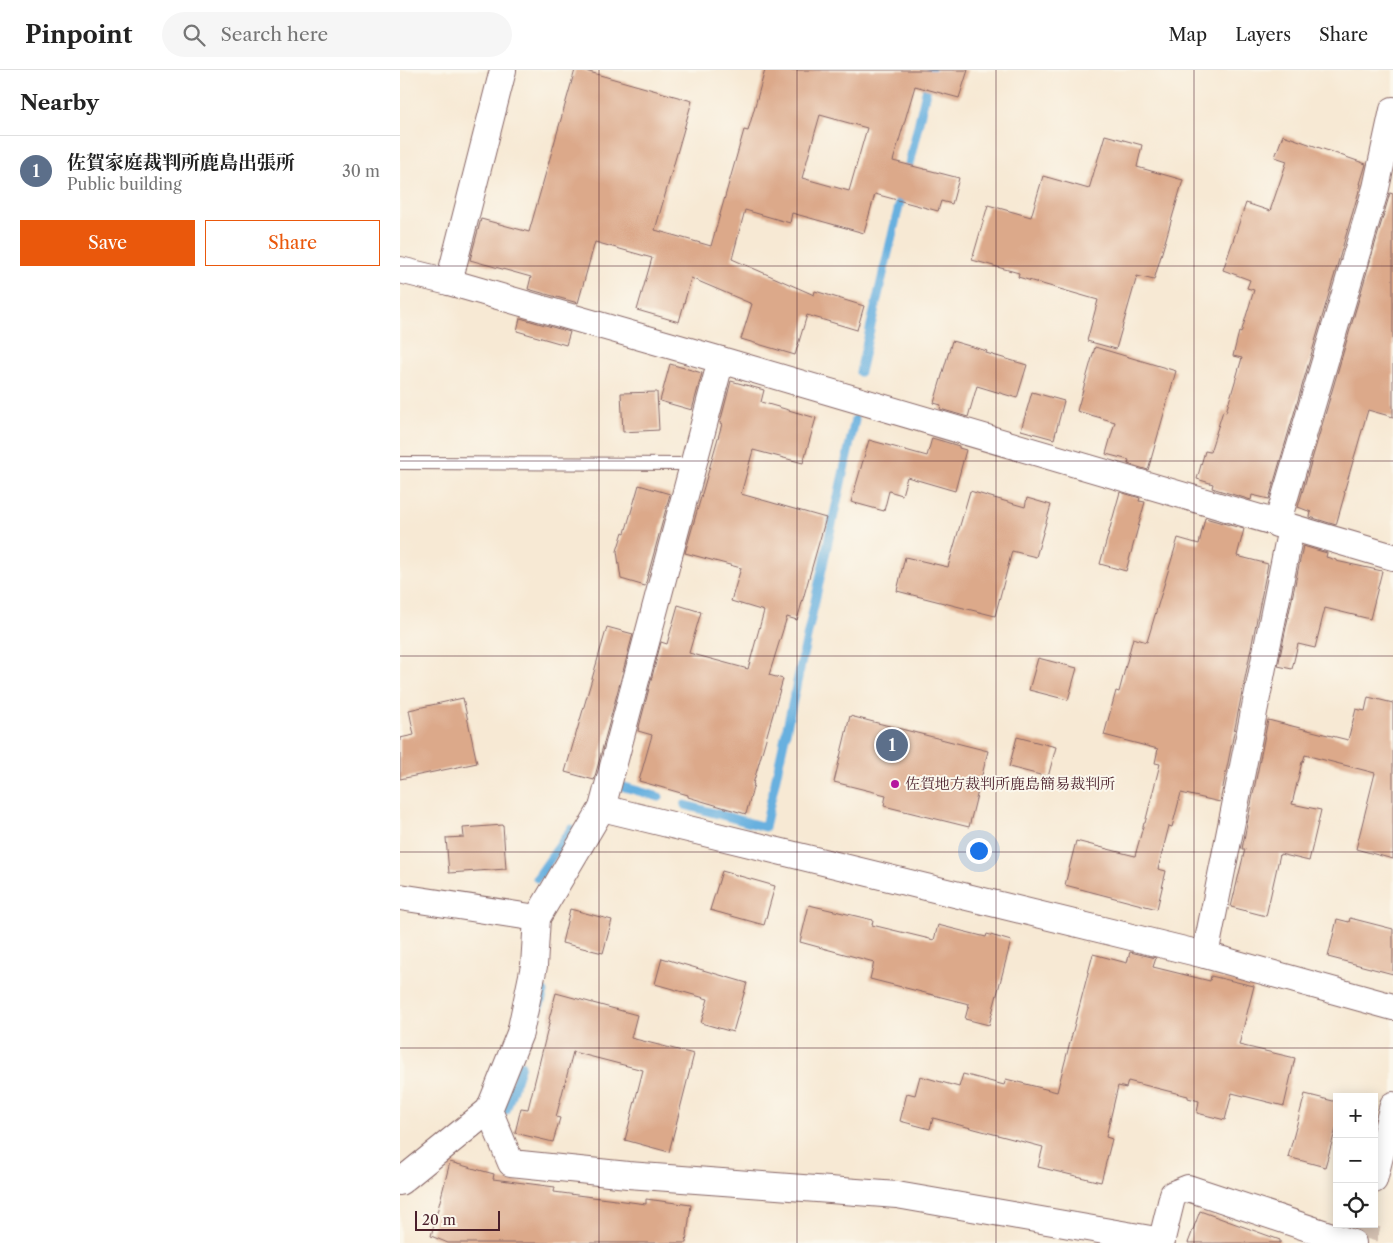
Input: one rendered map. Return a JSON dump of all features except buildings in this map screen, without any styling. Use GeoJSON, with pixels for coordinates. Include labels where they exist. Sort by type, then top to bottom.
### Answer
{"type":"FeatureCollection","features":[{"type":"Feature","properties":{"kind":"street"},"geometry":{"type":"LineString","coordinates":[[449,282],[503,70]]}},
{"type":"Feature","properties":{"kind":"street"},"geometry":{"type":"LineString","coordinates":[[1205,955],[1284,526],[1376,188],[1393,110]]}},
{"type":"Feature","properties":{"kind":"street"},"geometry":{"type":"LineString","coordinates":[[400,270],[449,282],[721,360],[1393,557]]}},
{"type":"Feature","properties":{"kind":"street"},"geometry":{"type":"LineString","coordinates":[[400,1182],[489,1110],[520,1033],[534,966],[537,918],[602,808],[721,360]]}},
{"type":"Feature","properties":{"kind":"street"},"geometry":{"type":"LineString","coordinates":[[602,808],[1205,955],[1393,1007]]}},
{"type":"Feature","properties":{"kind":"street"},"geometry":{"type":"LineString","coordinates":[[400,897],[537,918]]}},
{"type":"Feature","properties":{"kind":"street"},"geometry":{"type":"LineString","coordinates":[[1378,1164],[1393,1105]]}},
{"type":"Feature","properties":{"kind":"street"},"geometry":{"type":"LineString","coordinates":[[489,1110],[511,1163],[628,1175],[897,1195],[1161,1242],[1173,1194],[1188,1188],[1360,1241]]}},
{"type":"Feature","properties":{"kind":"lane"},"geometry":{"type":"LineString","coordinates":[[400,463],[693,464]]}},
{"type":"Feature","properties":{"kind":"waterway"},"geometry":{"type":"LineString","coordinates":[[906,177],[931,70]]}},
{"type":"Feature","properties":{"kind":"waterway"},"geometry":{"type":"LineString","coordinates":[[860,372],[903,189]]}},
{"type":"Feature","properties":{"kind":"waterway"},"geometry":{"type":"LineString","coordinates":[[685,805],[765,827],[855,420]]}},
{"type":"Feature","properties":{"kind":"waterway"},"geometry":{"type":"LineString","coordinates":[[621,786],[659,797]]}},
{"type":"Feature","properties":{"kind":"waterway"},"geometry":{"type":"LineString","coordinates":[[537,878],[571,829]]}},
{"type":"Feature","properties":{"kind":"waterway"},"geometry":{"type":"LineString","coordinates":[[535,1019],[544,992]]}},
{"type":"Feature","properties":{"kind":"waterway"},"geometry":{"type":"LineString","coordinates":[[506,1110],[521,1065]]}},
{"type":"Feature","properties":{"kind":"tunnel"},"geometry":{"type":"LineString","coordinates":[[1364,1238],[1367,1228]]}},
{"type":"Feature","properties":{"kind":"place","name":"佐賀家庭裁判所鹿島出張所"},"geometry":{"type":"Point","coordinates":[892,745]}},
{"type":"Feature","properties":{"kind":"place","name":"佐賀地方裁判所鹿島簡易裁判所"},"geometry":{"type":"Point","coordinates":[895,784]}}]}
